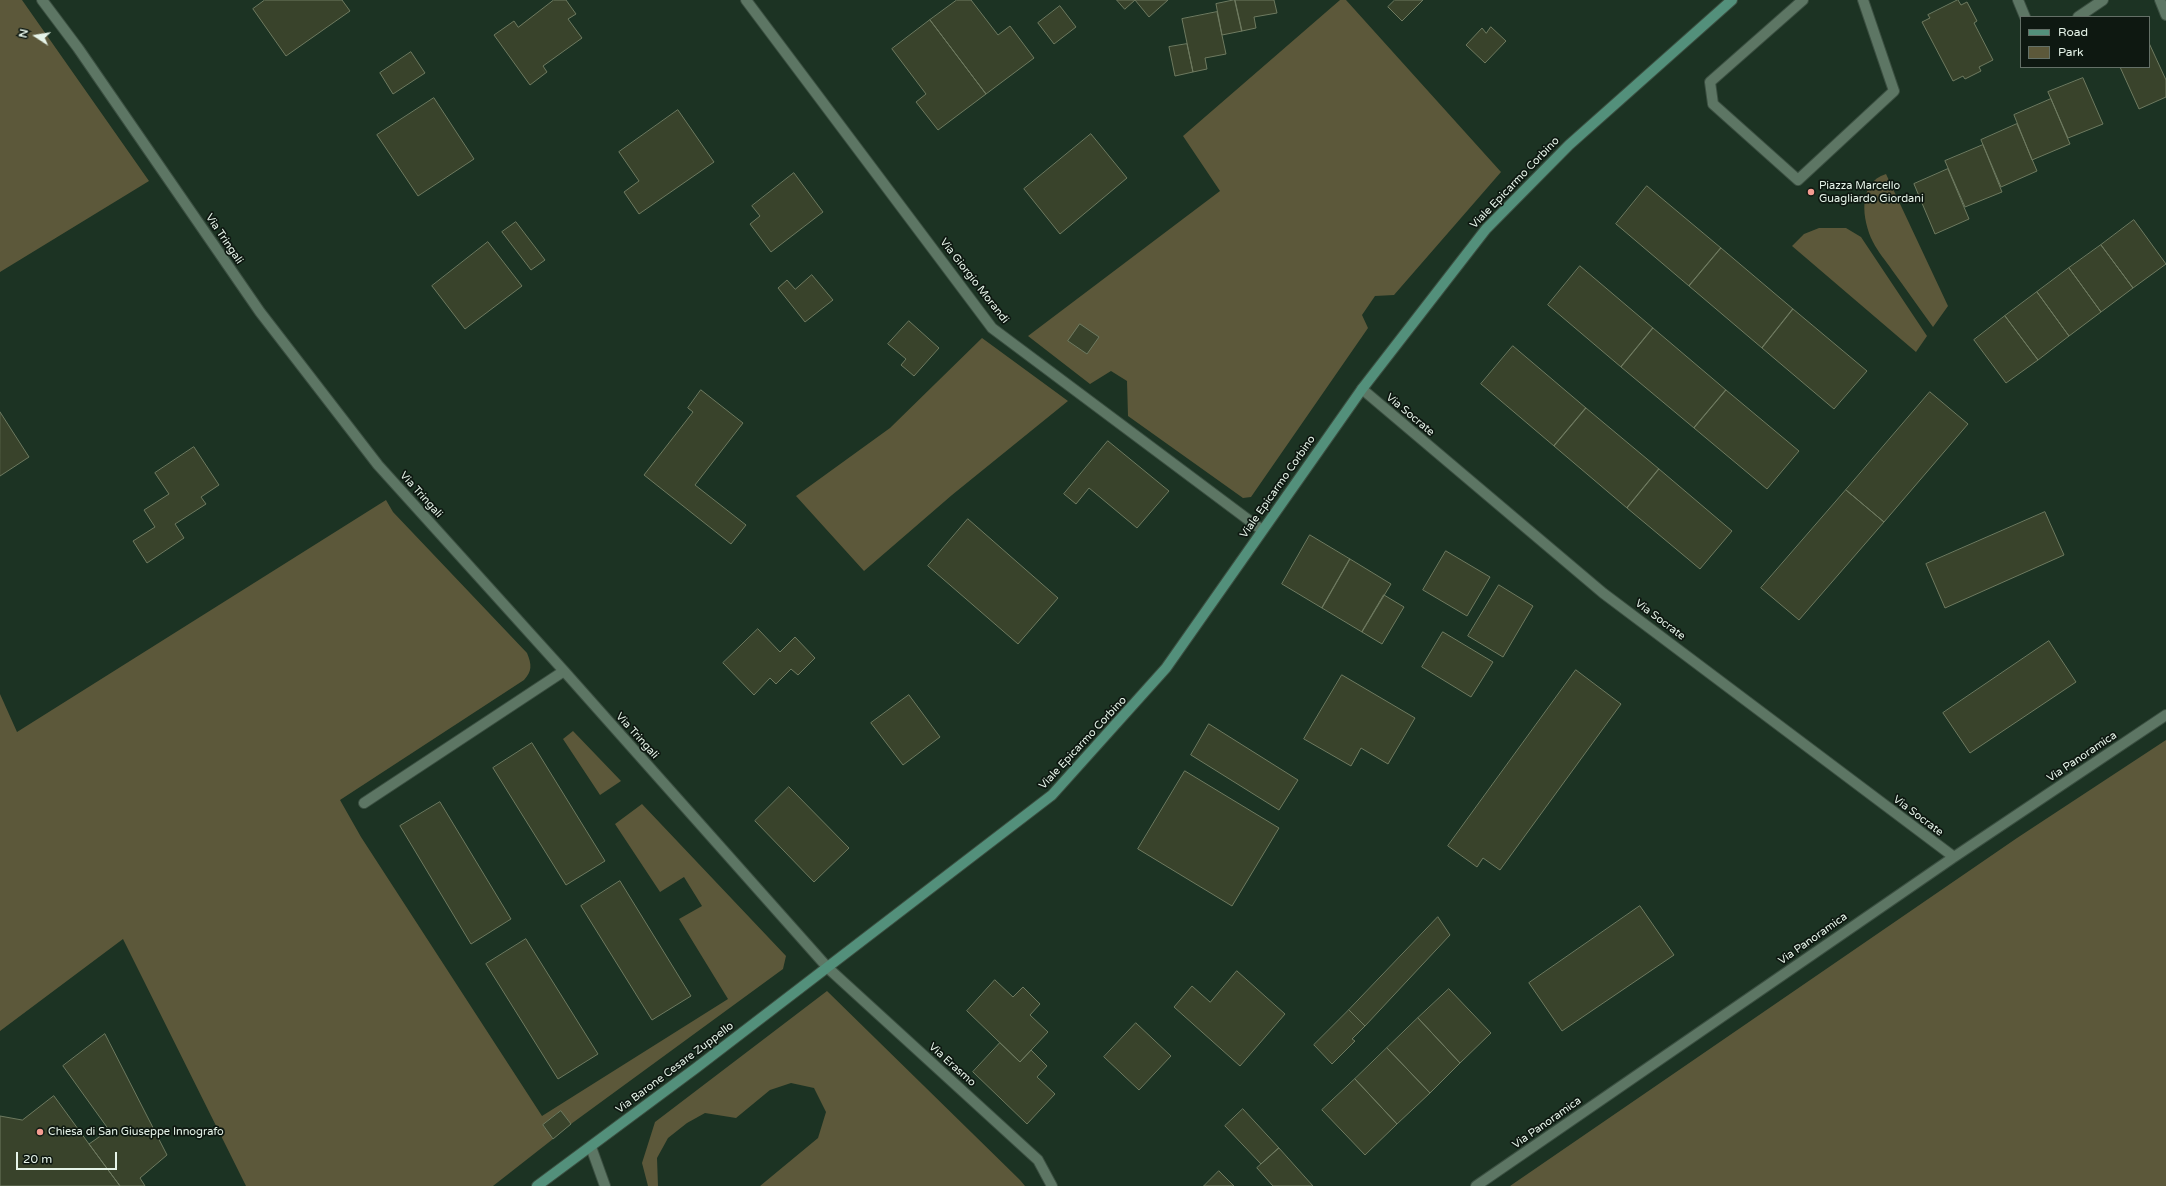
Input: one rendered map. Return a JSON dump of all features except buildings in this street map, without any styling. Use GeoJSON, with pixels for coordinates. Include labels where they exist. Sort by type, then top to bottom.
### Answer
{"type":"FeatureCollection","features":[{"type":"Feature","properties":{"kind":"main road","name":"Viale Epicarmo Corbino"},"geometry":{"type":"LineString","coordinates":[[828,968],[1052,795],[1166,668],[1362,389],[1486,229],[1569,145],[1732,0]]}},
{"type":"Feature","properties":{"kind":"main road","name":"Via Barone Cesare Zuppello"},"geometry":{"type":"LineString","coordinates":[[537,1186],[828,968]]}},
{"type":"Feature","properties":{"kind":"street","name":"Via Tringali"},"geometry":{"type":"LineString","coordinates":[[42,0],[78,48],[260,312],[373,459],[828,968]]}},
{"type":"Feature","properties":{"kind":"street","name":"Via Giorgio Morandi"},"geometry":{"type":"LineString","coordinates":[[746,0],[992,328],[1262,530]]}},
{"type":"Feature","properties":{"kind":"street"},"geometry":{"type":"LineString","coordinates":[[1803,0],[1710,82],[1713,104],[1798,180],[1894,91],[1863,0]]}},
{"type":"Feature","properties":{"kind":"street"},"geometry":{"type":"LineString","coordinates":[[2018,0],[2025,16]]}},
{"type":"Feature","properties":{"kind":"street"},"geometry":{"type":"LineString","coordinates":[[2079,16],[2103,0]]}},
{"type":"Feature","properties":{"kind":"street"},"geometry":{"type":"LineString","coordinates":[[2160,0],[2166,15]]}},
{"type":"Feature","properties":{"kind":"street","name":"Via Socrate"},"geometry":{"type":"LineString","coordinates":[[1362,389],[1603,593],[1954,857]]}},
{"type":"Feature","properties":{"kind":"street"},"geometry":{"type":"LineString","coordinates":[[364,803],[564,671]]}},
{"type":"Feature","properties":{"kind":"street","name":"Via Panoramica"},"geometry":{"type":"LineString","coordinates":[[1476,1186],[1954,857],[2166,715]]}},
{"type":"Feature","properties":{"kind":"street","name":"Via Erasmo"},"geometry":{"type":"LineString","coordinates":[[828,968],[1038,1160],[1052,1186]]}},
{"type":"Feature","properties":{"kind":"street"},"geometry":{"type":"LineString","coordinates":[[591,1147],[605,1186]]}},
{"type":"Feature","properties":{"kind":"green space"},"geometry":{"type":"Polygon","coordinates":[[[0,0],[22,0],[149,181],[0,272],[0,0]]]}},
{"type":"Feature","properties":{"kind":"green space"},"geometry":{"type":"Polygon","coordinates":[[[1340,0],[1346,0],[1501,172],[1394,295],[1375,296],[1362,315],[1368,328],[1251,497],[1243,498],[1128,416],[1127,381],[1111,371],[1090,384],[1028,336],[1220,191],[1183,136],[1340,0]]]}},
{"type":"Feature","properties":{"kind":"green space"},"geometry":{"type":"Polygon","coordinates":[[[1886,174],[1948,306],[1933,327],[1880,253],[1869,233],[1866,223],[1864,203],[1866,194],[1870,185],[1886,174]]]}},
{"type":"Feature","properties":{"kind":"green space"},"geometry":{"type":"Polygon","coordinates":[[[1819,228],[1846,228],[1861,237],[1927,336],[1916,352],[1792,246],[1804,234],[1819,228]]]}},
{"type":"Feature","properties":{"kind":"green space"},"geometry":{"type":"Polygon","coordinates":[[[982,338],[1068,401],[952,495],[864,571],[796,496],[890,428],[982,338]]]}},
{"type":"Feature","properties":{"kind":"green space"},"geometry":{"type":"Polygon","coordinates":[[[386,500],[393,512],[527,653],[530,661],[530,671],[524,680],[340,800],[361,837],[542,1116],[728,999],[679,919],[702,906],[684,877],[660,892],[615,824],[642,804],[786,956],[783,969],[571,1124],[560,1111],[543,1125],[553,1139],[493,1186],[246,1186],[123,939],[0,1031],[0,694],[17,732],[386,500]]]}},
{"type":"Feature","properties":{"kind":"green space"},"geometry":{"type":"Polygon","coordinates":[[[573,731],[621,781],[600,795],[563,739],[573,731]]]}},
{"type":"Feature","properties":{"kind":"green space"},"geometry":{"type":"Polygon","coordinates":[[[2166,740],[2166,1186],[1510,1186],[2017,838],[2166,740]]]}},
{"type":"Feature","properties":{"kind":"green space"},"geometry":{"type":"Polygon","coordinates":[[[827,991],[1025,1186],[760,1186],[818,1138],[826,1112],[814,1088],[791,1083],[770,1090],[736,1118],[705,1113],[687,1123],[668,1138],[657,1158],[658,1186],[648,1186],[642,1163],[655,1122],[827,991]]]}},
{"type":"Feature","properties":{"kind":"place","name":"Piazza Marcello Guagliardo Giordani"},"geometry":{"type":"Point","coordinates":[1811,192]}},
{"type":"Feature","properties":{"kind":"place","name":"Chiesa di San Giuseppe Innografo"},"geometry":{"type":"Point","coordinates":[40,1132]}}]}
